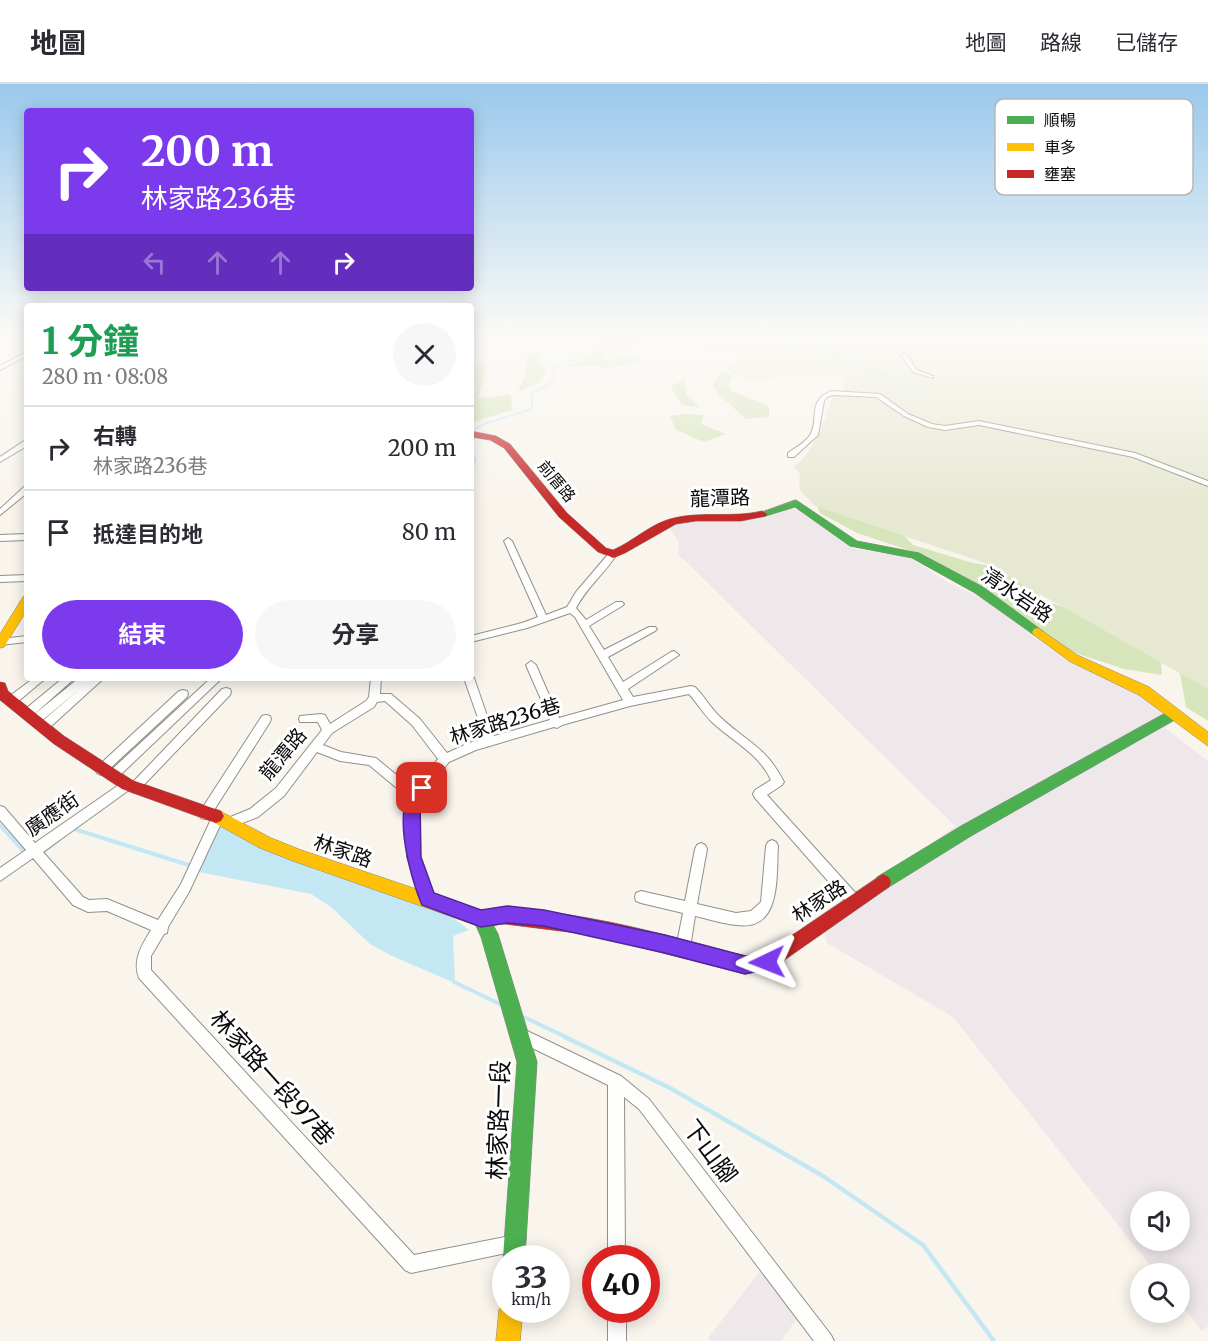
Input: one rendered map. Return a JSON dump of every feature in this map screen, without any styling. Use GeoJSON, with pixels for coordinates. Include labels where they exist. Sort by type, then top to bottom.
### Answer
{"type":"FeatureCollection","features":[{"type":"Feature","properties":{"kind":"street"},"geometry":{"type":"LineString","coordinates":[[791,456],[814,435],[821,401],[825,396],[832,393],[851,393],[878,395],[906,415],[930,426],[945,428],[979,423],[1136,455],[1208,484]]}},
{"type":"Feature","properties":{"kind":"street","name":"前厝路"},"geometry":{"type":"LineString","coordinates":[[474,434],[493,438],[507,446],[563,515],[602,550],[613,554]]}},
{"type":"Feature","properties":{"kind":"street"},"geometry":{"type":"LineString","coordinates":[[0,460],[24,445]]}},
{"type":"Feature","properties":{"kind":"street"},"geometry":{"type":"LineString","coordinates":[[0,513],[24,492]]}},
{"type":"Feature","properties":{"kind":"street","name":"龍潭路"},"geometry":{"type":"LineString","coordinates":[[570,609],[577,594],[603,571],[613,554],[629,548],[672,520],[698,517],[752,518],[796,503]]}},
{"type":"Feature","properties":{"kind":"street","name":"清水岩路"},"geometry":{"type":"LineString","coordinates":[[796,503],[854,544],[915,555],[980,590],[1073,658],[1144,691],[1208,740]]}},
{"type":"Feature","properties":{"kind":"street"},"geometry":{"type":"LineString","coordinates":[[0,537],[24,537]]}},
{"type":"Feature","properties":{"kind":"street"},"geometry":{"type":"LineString","coordinates":[[508,541],[544,620]]}},
{"type":"Feature","properties":{"kind":"street"},"geometry":{"type":"LineString","coordinates":[[0,579],[24,578]]}},
{"type":"Feature","properties":{"kind":"street"},"geometry":{"type":"LineString","coordinates":[[584,625],[619,604]]}},
{"type":"Feature","properties":{"kind":"street"},"geometry":{"type":"LineString","coordinates":[[1,643],[24,605]]}},
{"type":"Feature","properties":{"kind":"street"},"geometry":{"type":"LineString","coordinates":[[474,638],[544,620],[570,609],[584,625],[630,702]]}},
{"type":"Feature","properties":{"kind":"street"},"geometry":{"type":"LineString","coordinates":[[602,656],[652,629]]}},
{"type":"Feature","properties":{"kind":"street"},"geometry":{"type":"LineString","coordinates":[[1,643],[24,639]]}},
{"type":"Feature","properties":{"kind":"street"},"geometry":{"type":"LineString","coordinates":[[622,687],[674,656]]}},
{"type":"Feature","properties":{"kind":"street"},"geometry":{"type":"LineString","coordinates":[[531,665],[557,724]]}},
{"type":"Feature","properties":{"kind":"street"},"geometry":{"type":"LineString","coordinates":[[11,701],[37,681]]}},
{"type":"Feature","properties":{"kind":"street"},"geometry":{"type":"LineString","coordinates":[[35,720],[68,681]]}},
{"type":"Feature","properties":{"kind":"street"},"geometry":{"type":"LineString","coordinates":[[35,720],[82,681]]}},
{"type":"Feature","properties":{"kind":"street"},"geometry":{"type":"LineString","coordinates":[[35,720],[94,681]]}},
{"type":"Feature","properties":{"kind":"street"},"geometry":{"type":"LineString","coordinates":[[106,773],[214,681]]}},
{"type":"Feature","properties":{"kind":"street"},"geometry":{"type":"LineString","coordinates":[[376,681],[374,698],[387,697],[403,709],[445,759]]}},
{"type":"Feature","properties":{"kind":"street"},"geometry":{"type":"LineString","coordinates":[[471,681],[491,741]]}},
{"type":"Feature","properties":{"kind":"street","name":"林家路"},"geometry":{"type":"LineString","coordinates":[[0,687],[2,694],[59,740],[106,773],[131,786],[211,817],[232,822],[281,849],[325,866],[428,899],[481,919],[507,914],[544,918],[757,966],[767,962],[821,921],[972,828],[1173,714]]}},
{"type":"Feature","properties":{"kind":"street","name":"林家路236巷"},"geometry":{"type":"LineString","coordinates":[[412,800],[445,759],[491,741],[630,702],[691,690],[718,721],[755,747],[774,772],[778,782],[759,794],[855,902]]}},
{"type":"Feature","properties":{"kind":"street","name":"廣應街"},"geometry":{"type":"LineString","coordinates":[[0,875],[22,859],[38,854],[131,786],[226,692]]}},
{"type":"Feature","properties":{"kind":"street"},"geometry":{"type":"LineString","coordinates":[[106,773],[183,694]]}},
{"type":"Feature","properties":{"kind":"street","name":"龍潭路"},"geometry":{"type":"LineString","coordinates":[[232,822],[254,813],[279,792],[328,730],[370,704],[374,698]]}},
{"type":"Feature","properties":{"kind":"street"},"geometry":{"type":"LineString","coordinates":[[304,719],[321,718],[328,730]]}},
{"type":"Feature","properties":{"kind":"street","name":"林家路一段97巷"},"geometry":{"type":"LineString","coordinates":[[266,719],[211,817],[195,867],[162,928],[144,954],[144,973],[411,1264],[492,1254]]}},
{"type":"Feature","properties":{"kind":"street"},"geometry":{"type":"LineString","coordinates":[[316,747],[340,756],[372,761],[402,786],[412,800],[413,857],[428,899]]}},
{"type":"Feature","properties":{"kind":"street"},"geometry":{"type":"LineString","coordinates":[[0,812],[78,901],[88,906],[107,905],[162,928]]}},
{"type":"Feature","properties":{"kind":"street"},"geometry":{"type":"LineString","coordinates":[[641,897],[736,919],[752,919],[767,903],[772,846]]}},
{"type":"Feature","properties":{"kind":"street"},"geometry":{"type":"LineString","coordinates":[[683,948],[701,849]]}},
{"type":"Feature","properties":{"kind":"street","name":"林家路一段"},"geometry":{"type":"LineString","coordinates":[[481,919],[489,934],[521,1035],[526,1062],[515,1245]]}},
{"type":"Feature","properties":{"kind":"street","name":"下山腳"},"geometry":{"type":"LineString","coordinates":[[521,1035],[616,1081],[644,1104],[825,1341]]}},
{"type":"Feature","properties":{"kind":"street"},"geometry":{"type":"LineString","coordinates":[[616,1081],[616,1245]]}},
{"type":"Feature","properties":{"kind":"street"},"geometry":{"type":"LineString","coordinates":[[508,1341],[510,1323]]}},
{"type":"Feature","properties":{"kind":"street"},"geometry":{"type":"LineString","coordinates":[[617,1323],[617,1341]]}},
{"type":"Feature","properties":{"kind":"shaded area"},"geometry":{"type":"Polygon","coordinates":[[[790,509],[802,510],[855,549],[897,555],[913,560],[951,584],[986,600],[1065,660],[1130,689],[1176,721],[1165,728],[1208,761],[1208,1326],[1202,1331],[1190,1316],[1190,1263],[1148,1263],[1139,1251],[1190,1251],[1190,1191],[1130,1191],[1130,1240],[953,1017],[827,943],[824,931],[888,874],[955,826],[678,554],[679,542],[667,525],[680,521],[751,520],[790,509]]]}},
{"type":"Feature","properties":{"kind":"shaded area"},"geometry":{"type":"Polygon","coordinates":[[[765,1265],[801,1313],[781,1341],[710,1341],[708,1338],[765,1265]]]}},
{"type":"Feature","properties":{"kind":"green space"},"geometry":{"type":"Polygon","coordinates":[[[474,393],[479,393],[478,398],[511,395],[512,410],[474,422],[474,393]]]}},
{"type":"Feature","properties":{"kind":"green space"},"geometry":{"type":"Polygon","coordinates":[[[674,393],[686,393],[700,407],[682,405],[674,393]]]}},
{"type":"Feature","properties":{"kind":"green space"},"geometry":{"type":"Polygon","coordinates":[[[736,393],[769,406],[769,417],[746,419],[718,394],[736,393]]]}},
{"type":"Feature","properties":{"kind":"green space"},"geometry":{"type":"Polygon","coordinates":[[[834,393],[1208,393],[1208,689],[985,563],[815,506],[799,489],[800,474],[794,467],[802,460],[814,442],[834,393]]]}},
{"type":"Feature","properties":{"kind":"green space"},"geometry":{"type":"Polygon","coordinates":[[[704,415],[701,424],[726,434],[704,442],[676,430],[670,416],[704,415]]]}},
{"type":"Feature","properties":{"kind":"green space"},"geometry":{"type":"Polygon","coordinates":[[[808,483],[893,524],[913,545],[973,563],[1031,572],[1041,599],[1159,641],[1162,675],[1124,669],[1066,650],[926,556],[857,533],[820,513],[808,483]]]}},
{"type":"Feature","properties":{"kind":"green space"},"geometry":{"type":"Polygon","coordinates":[[[1175,646],[1208,672],[1208,721],[1186,707],[1175,646]]]}},
{"type":"Feature","properties":{"kind":"water"},"geometry":{"type":"Polygon","coordinates":[[[217,825],[316,870],[449,915],[469,930],[453,936],[455,983],[370,944],[331,907],[311,894],[199,872],[201,861],[217,825]]]}},
{"type":"Feature","properties":{"kind":"waterway"},"geometry":{"type":"LineString","coordinates":[[474,430],[532,409],[533,393]]}},
{"type":"Feature","properties":{"kind":"waterway"},"geometry":{"type":"LineString","coordinates":[[474,456],[476,461],[474,464]]}},
{"type":"Feature","properties":{"kind":"waterway"},"geometry":{"type":"LineString","coordinates":[[0,825],[25,853]]}},
{"type":"Feature","properties":{"kind":"waterway"},"geometry":{"type":"LineString","coordinates":[[74,829],[192,866]]}},
{"type":"Feature","properties":{"kind":"waterway"},"geometry":{"type":"LineString","coordinates":[[41,854],[59,840]]}},
{"type":"Feature","properties":{"kind":"waterway"},"geometry":{"type":"LineString","coordinates":[[454,982],[502,1005]]}},
{"type":"Feature","properties":{"kind":"waterway"},"geometry":{"type":"LineString","coordinates":[[524,1017],[568,1038]]}},
{"type":"Feature","properties":{"kind":"waterway"},"geometry":{"type":"LineString","coordinates":[[565,1037],[670,1088],[823,1176],[923,1245],[994,1341]]}},
{"type":"Feature","properties":{"kind":"traffic: fast"},"geometry":{"type":"LineString","coordinates":[[762,514],[796,503],[854,544],[915,555],[979,590],[1038,632]]}},
{"type":"Feature","properties":{"kind":"traffic: fast"},"geometry":{"type":"LineString","coordinates":[[883,882],[966,831],[1173,714]]}},
{"type":"Feature","properties":{"kind":"traffic: fast"},"geometry":{"type":"LineString","coordinates":[[481,919],[489,934],[527,1062],[515,1245]]}},
{"type":"Feature","properties":{"kind":"traffic: slow"},"geometry":{"type":"LineString","coordinates":[[0,644],[24,605]]}},
{"type":"Feature","properties":{"kind":"traffic: slow"},"geometry":{"type":"LineString","coordinates":[[1038,632],[1073,658],[1144,691],[1208,740]]}},
{"type":"Feature","properties":{"kind":"traffic: slow"},"geometry":{"type":"LineString","coordinates":[[216,816],[273,846],[350,875],[481,919],[503,917]]}},
{"type":"Feature","properties":{"kind":"traffic: slow"},"geometry":{"type":"LineString","coordinates":[[508,1341],[510,1323]]}},
{"type":"Feature","properties":{"kind":"traffic: jam"},"geometry":{"type":"LineString","coordinates":[[474,435],[493,438],[507,446],[563,515],[602,550],[613,554],[659,527],[674,521],[696,518],[741,518],[762,514]]}},
{"type":"Feature","properties":{"kind":"traffic: jam"},"geometry":{"type":"LineString","coordinates":[[0,687],[2,694],[59,740],[127,785],[216,816]]}},
{"type":"Feature","properties":{"kind":"traffic: jam"},"geometry":{"type":"LineString","coordinates":[[503,917],[561,921],[592,926],[745,965],[767,962],[883,882]]}},
{"type":"Feature","properties":{"kind":"route"},"geometry":{"type":"LineString","coordinates":[[422,788],[412,800],[413,857],[428,899],[481,919],[507,914],[544,918],[683,948],[745,965],[757,966],[767,962]]}}]}
